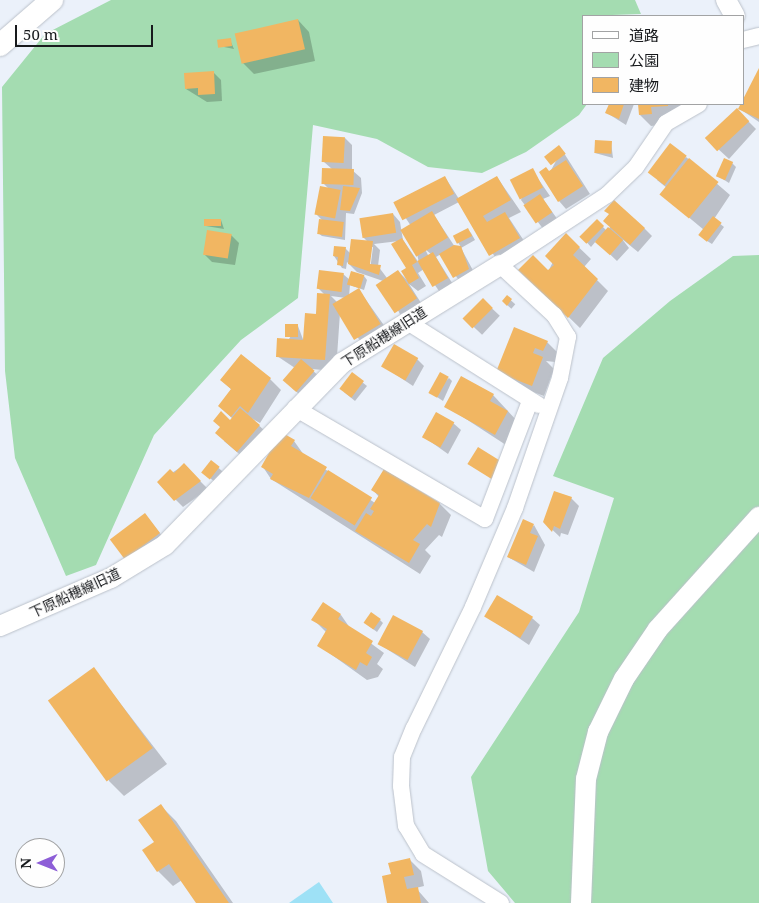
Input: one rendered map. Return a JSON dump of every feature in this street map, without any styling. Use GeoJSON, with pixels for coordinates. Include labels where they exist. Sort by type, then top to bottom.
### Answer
{"type":"FeatureCollection","features":[{"type":"Feature","properties":{"kind":"main road"},"geometry":{"type":"LineString","coordinates":[[0,46],[52,0]]}},
{"type":"Feature","properties":{"kind":"street"},"geometry":{"type":"LineString","coordinates":[[726,0],[734,15]]}},
{"type":"Feature","properties":{"kind":"street"},"geometry":{"type":"LineString","coordinates":[[744,40],[759,36]]}},
{"type":"Feature","properties":{"kind":"street","name":"下原船穂線旧道"},"geometry":{"type":"LineString","coordinates":[[0,626],[110,578],[165,545],[295,408],[342,363],[406,321],[500,266],[607,195],[636,167],[666,123],[697,105]]}},
{"type":"Feature","properties":{"kind":"street"},"geometry":{"type":"LineString","coordinates":[[500,266],[554,315],[568,337],[549,411],[496,558],[402,757],[402,809],[413,842],[460,880],[489,892],[501,903]]}},
{"type":"Feature","properties":{"kind":"street"},"geometry":{"type":"LineString","coordinates":[[406,321],[530,401],[549,411]]}},
{"type":"Feature","properties":{"kind":"street"},"geometry":{"type":"LineString","coordinates":[[295,408],[485,519],[530,401]]}},
{"type":"Feature","properties":{"kind":"street"},"geometry":{"type":"LineString","coordinates":[[581,903],[586,779],[598,732],[624,679],[658,629],[759,517]]}},
{"type":"Feature","properties":{"kind":"green space"},"geometry":{"type":"Polygon","coordinates":[[[111,0],[635,0],[641,14],[582,15],[582,105],[586,105],[579,115],[526,152],[482,173],[428,167],[377,139],[313,125],[298,298],[241,340],[154,435],[96,565],[66,576],[15,458],[5,371],[2,87],[45,34],[111,0]]]}},
{"type":"Feature","properties":{"kind":"green space"},"geometry":{"type":"Polygon","coordinates":[[[759,255],[759,903],[515,903],[488,871],[471,777],[579,612],[614,498],[553,476],[603,358],[670,301],[733,256],[759,255]]]}},
{"type":"Feature","properties":{"kind":"water"},"geometry":{"type":"Polygon","coordinates":[[[319,882],[333,903],[289,903],[319,882]]]}},
{"type":"Feature","properties":{"kind":"building"},"geometry":{"type":"Polygon","coordinates":[[[298,19],[305,49],[242,64],[235,34],[298,19]]]}},
{"type":"Feature","properties":{"kind":"building"},"geometry":{"type":"Polygon","coordinates":[[[231,38],[232,46],[218,48],[217,40],[231,38]]]}},
{"type":"Feature","properties":{"kind":"building"},"geometry":{"type":"Polygon","coordinates":[[[759,68],[759,119],[738,109],[740,105],[744,105],[744,97],[759,68]]]}},
{"type":"Feature","properties":{"kind":"building"},"geometry":{"type":"Polygon","coordinates":[[[214,71],[215,94],[198,95],[198,88],[185,89],[184,73],[214,71]]]}},
{"type":"Feature","properties":{"kind":"building"},"geometry":{"type":"Polygon","coordinates":[[[609,105],[624,105],[619,119],[605,113],[609,105]]]}},
{"type":"Feature","properties":{"kind":"building"},"geometry":{"type":"Polygon","coordinates":[[[638,105],[668,105],[651,107],[652,114],[639,115],[638,105]]]}},
{"type":"Feature","properties":{"kind":"building"},"geometry":{"type":"Polygon","coordinates":[[[737,108],[749,121],[717,151],[705,138],[737,108]]]}},
{"type":"Feature","properties":{"kind":"building"},"geometry":{"type":"Polygon","coordinates":[[[323,136],[345,137],[344,163],[322,162],[323,136]]]}},
{"type":"Feature","properties":{"kind":"building"},"geometry":{"type":"Polygon","coordinates":[[[595,140],[612,141],[611,154],[594,153],[595,140]]]}},
{"type":"Feature","properties":{"kind":"building"},"geometry":{"type":"Polygon","coordinates":[[[670,143],[687,156],[665,185],[648,173],[670,143]]]}},
{"type":"Feature","properties":{"kind":"building"},"geometry":{"type":"Polygon","coordinates":[[[559,145],[566,154],[551,165],[544,157],[559,145]]]}},
{"type":"Feature","properties":{"kind":"building"},"geometry":{"type":"Polygon","coordinates":[[[689,158],[719,182],[689,218],[659,195],[689,158]]]}},
{"type":"Feature","properties":{"kind":"building"},"geometry":{"type":"Polygon","coordinates":[[[724,158],[733,162],[725,180],[716,176],[724,158]]]}},
{"type":"Feature","properties":{"kind":"building"},"geometry":{"type":"Polygon","coordinates":[[[566,160],[583,186],[558,202],[539,172],[546,167],[549,171],[566,160]]]}},
{"type":"Feature","properties":{"kind":"building"},"geometry":{"type":"Polygon","coordinates":[[[322,168],[354,169],[353,185],[321,184],[322,168]]]}},
{"type":"Feature","properties":{"kind":"building"},"geometry":{"type":"Polygon","coordinates":[[[533,168],[543,188],[520,199],[510,180],[533,168]]]}},
{"type":"Feature","properties":{"kind":"building"},"geometry":{"type":"Polygon","coordinates":[[[445,176],[454,194],[402,220],[393,202],[445,176]]]}},
{"type":"Feature","properties":{"kind":"building"},"geometry":{"type":"Polygon","coordinates":[[[497,176],[511,200],[483,216],[487,222],[505,212],[520,238],[489,256],[456,199],[497,176]]]}},
{"type":"Feature","properties":{"kind":"building"},"geometry":{"type":"Polygon","coordinates":[[[320,186],[341,190],[335,218],[314,214],[320,186]]]}},
{"type":"Feature","properties":{"kind":"building"},"geometry":{"type":"Polygon","coordinates":[[[343,186],[360,188],[350,211],[340,210],[343,186]]]}},
{"type":"Feature","properties":{"kind":"building"},"geometry":{"type":"Polygon","coordinates":[[[540,194],[552,212],[536,223],[523,205],[540,194]]]}},
{"type":"Feature","properties":{"kind":"building"},"geometry":{"type":"Polygon","coordinates":[[[614,200],[645,228],[630,245],[603,221],[609,214],[604,211],[614,200]]]}},
{"type":"Feature","properties":{"kind":"building"},"geometry":{"type":"Polygon","coordinates":[[[432,211],[448,238],[416,257],[400,230],[432,211]]]}},
{"type":"Feature","properties":{"kind":"building"},"geometry":{"type":"Polygon","coordinates":[[[393,213],[396,233],[363,238],[359,218],[393,213]]]}},
{"type":"Feature","properties":{"kind":"building"},"geometry":{"type":"Polygon","coordinates":[[[713,216],[722,223],[707,242],[698,235],[713,216]]]}},
{"type":"Feature","properties":{"kind":"building"},"geometry":{"type":"Polygon","coordinates":[[[204,219],[221,219],[221,226],[204,226],[204,219]]]}},
{"type":"Feature","properties":{"kind":"building"},"geometry":{"type":"Polygon","coordinates":[[[319,219],[344,222],[342,237],[317,234],[319,219]]]}},
{"type":"Feature","properties":{"kind":"building"},"geometry":{"type":"Polygon","coordinates":[[[597,219],[604,226],[586,244],[579,237],[597,219]]]}},
{"type":"Feature","properties":{"kind":"building"},"geometry":{"type":"Polygon","coordinates":[[[608,227],[623,240],[610,255],[595,242],[608,227]]]}},
{"type":"Feature","properties":{"kind":"building"},"geometry":{"type":"Polygon","coordinates":[[[468,228],[472,236],[457,244],[453,236],[468,228]]]}},
{"type":"Feature","properties":{"kind":"building"},"geometry":{"type":"Polygon","coordinates":[[[207,230],[232,234],[228,259],[203,255],[207,230]]]}},
{"type":"Feature","properties":{"kind":"building"},"geometry":{"type":"Polygon","coordinates":[[[566,233],[580,247],[573,255],[598,279],[568,318],[518,270],[533,255],[548,270],[554,265],[545,256],[566,233]]]}},
{"type":"Feature","properties":{"kind":"building"},"geometry":{"type":"Polygon","coordinates":[[[402,238],[417,262],[412,265],[419,278],[409,284],[401,271],[406,268],[391,244],[402,238]]]}},
{"type":"Feature","properties":{"kind":"building"},"geometry":{"type":"Polygon","coordinates":[[[351,239],[373,241],[370,264],[381,265],[379,275],[348,264],[351,239]]]}},
{"type":"Feature","properties":{"kind":"building"},"geometry":{"type":"Polygon","coordinates":[[[454,245],[461,246],[469,269],[453,278],[439,254],[454,245]]]}},
{"type":"Feature","properties":{"kind":"building"},"geometry":{"type":"Polygon","coordinates":[[[334,246],[346,247],[343,266],[337,265],[338,257],[333,256],[334,246]]]}},
{"type":"Feature","properties":{"kind":"building"},"geometry":{"type":"Polygon","coordinates":[[[433,252],[448,278],[432,287],[417,261],[433,252]]]}},
{"type":"Feature","properties":{"kind":"building"},"geometry":{"type":"Polygon","coordinates":[[[319,270],[344,273],[341,292],[317,289],[319,270]]]}},
{"type":"Feature","properties":{"kind":"building"},"geometry":{"type":"Polygon","coordinates":[[[398,270],[417,298],[395,313],[376,285],[398,270]]]}},
{"type":"Feature","properties":{"kind":"building"},"geometry":{"type":"Polygon","coordinates":[[[351,271],[364,275],[360,288],[347,284],[351,271]]]}},
{"type":"Feature","properties":{"kind":"building"},"geometry":{"type":"Polygon","coordinates":[[[359,288],[381,324],[354,340],[332,304],[359,288]]]}},
{"type":"Feature","properties":{"kind":"building"},"geometry":{"type":"Polygon","coordinates":[[[317,293],[330,294],[325,360],[276,357],[277,338],[303,340],[305,313],[316,314],[317,293]]]}},
{"type":"Feature","properties":{"kind":"building"},"geometry":{"type":"Polygon","coordinates":[[[507,295],[512,299],[507,306],[502,301],[507,295]]]}},
{"type":"Feature","properties":{"kind":"building"},"geometry":{"type":"Polygon","coordinates":[[[483,298],[493,308],[472,328],[462,319],[483,298]]]}},
{"type":"Feature","properties":{"kind":"building"},"geometry":{"type":"Polygon","coordinates":[[[285,324],[298,324],[298,337],[285,337],[285,324]]]}},
{"type":"Feature","properties":{"kind":"building"},"geometry":{"type":"Polygon","coordinates":[[[514,327],[548,341],[543,351],[535,348],[533,353],[543,357],[532,386],[496,372],[514,327]]]}},
{"type":"Feature","properties":{"kind":"building"},"geometry":{"type":"Polygon","coordinates":[[[394,344],[418,358],[405,381],[381,367],[394,344]]]}},
{"type":"Feature","properties":{"kind":"building"},"geometry":{"type":"Polygon","coordinates":[[[241,354],[271,378],[248,413],[240,406],[231,417],[218,406],[231,389],[220,380],[241,354]]]}},
{"type":"Feature","properties":{"kind":"building"},"geometry":{"type":"Polygon","coordinates":[[[301,359],[315,371],[296,392],[283,380],[301,359]]]}},
{"type":"Feature","properties":{"kind":"building"},"geometry":{"type":"Polygon","coordinates":[[[352,372],[364,381],[351,398],[339,389],[352,372]]]}},
{"type":"Feature","properties":{"kind":"building"},"geometry":{"type":"Polygon","coordinates":[[[440,372],[449,377],[437,398],[428,393],[440,372]]]}},
{"type":"Feature","properties":{"kind":"building"},"geometry":{"type":"Polygon","coordinates":[[[461,376],[494,394],[490,401],[508,411],[495,435],[444,407],[461,376]]]}},
{"type":"Feature","properties":{"kind":"building"},"geometry":{"type":"Polygon","coordinates":[[[240,408],[260,425],[237,452],[215,433],[220,427],[213,421],[221,411],[230,420],[240,408]]]}},
{"type":"Feature","properties":{"kind":"building"},"geometry":{"type":"Polygon","coordinates":[[[436,412],[454,422],[440,448],[422,437],[436,412]]]}},
{"type":"Feature","properties":{"kind":"building"},"geometry":{"type":"Polygon","coordinates":[[[281,432],[295,440],[291,446],[327,467],[309,498],[270,479],[273,474],[261,467],[281,432]]]}},
{"type":"Feature","properties":{"kind":"building"},"geometry":{"type":"Polygon","coordinates":[[[478,447],[502,462],[491,479],[467,464],[478,447]]]}},
{"type":"Feature","properties":{"kind":"building"},"geometry":{"type":"Polygon","coordinates":[[[211,460],[220,467],[210,479],[201,473],[211,460]]]}},
{"type":"Feature","properties":{"kind":"building"},"geometry":{"type":"Polygon","coordinates":[[[184,463],[201,481],[174,501],[157,482],[170,469],[174,473],[184,463]]]}},
{"type":"Feature","properties":{"kind":"building"},"geometry":{"type":"Polygon","coordinates":[[[384,469],[440,503],[431,527],[427,524],[413,540],[420,544],[409,563],[355,531],[366,513],[371,516],[374,511],[370,509],[379,495],[371,490],[384,469]]]}},
{"type":"Feature","properties":{"kind":"building"},"geometry":{"type":"Polygon","coordinates":[[[328,470],[372,498],[355,526],[311,498],[328,470]]]}},
{"type":"Feature","properties":{"kind":"building"},"geometry":{"type":"Polygon","coordinates":[[[554,491],[572,497],[560,529],[554,526],[552,532],[543,522],[554,491]]]}},
{"type":"Feature","properties":{"kind":"building"},"geometry":{"type":"Polygon","coordinates":[[[145,513],[160,533],[125,559],[110,539],[145,513]]]}},
{"type":"Feature","properties":{"kind":"building"},"geometry":{"type":"Polygon","coordinates":[[[523,519],[534,524],[530,533],[538,536],[526,565],[507,557],[523,519]]]}},
{"type":"Feature","properties":{"kind":"building"},"geometry":{"type":"Polygon","coordinates":[[[497,595],[533,617],[520,638],[484,616],[497,595]]]}},
{"type":"Feature","properties":{"kind":"building"},"geometry":{"type":"Polygon","coordinates":[[[323,602],[341,614],[338,619],[373,641],[366,653],[372,657],[367,666],[360,662],[356,670],[317,646],[327,629],[311,620],[323,602]]]}},
{"type":"Feature","properties":{"kind":"building"},"geometry":{"type":"Polygon","coordinates":[[[371,612],[381,619],[373,630],[364,623],[371,612]]]}},
{"type":"Feature","properties":{"kind":"building"},"geometry":{"type":"Polygon","coordinates":[[[393,615],[423,631],[408,660],[378,644],[393,615]]]}},
{"type":"Feature","properties":{"kind":"building"},"geometry":{"type":"Polygon","coordinates":[[[94,667],[153,748],[107,781],[48,701],[94,667]]]}},
{"type":"Feature","properties":{"kind":"building"},"geometry":{"type":"Polygon","coordinates":[[[161,804],[229,903],[196,903],[169,864],[157,872],[142,850],[154,842],[138,820],[161,804]]]}},
{"type":"Feature","properties":{"kind":"building"},"geometry":{"type":"Polygon","coordinates":[[[410,858],[414,875],[404,877],[407,889],[418,887],[421,903],[387,903],[382,876],[391,874],[388,863],[410,858]]]}}]}
